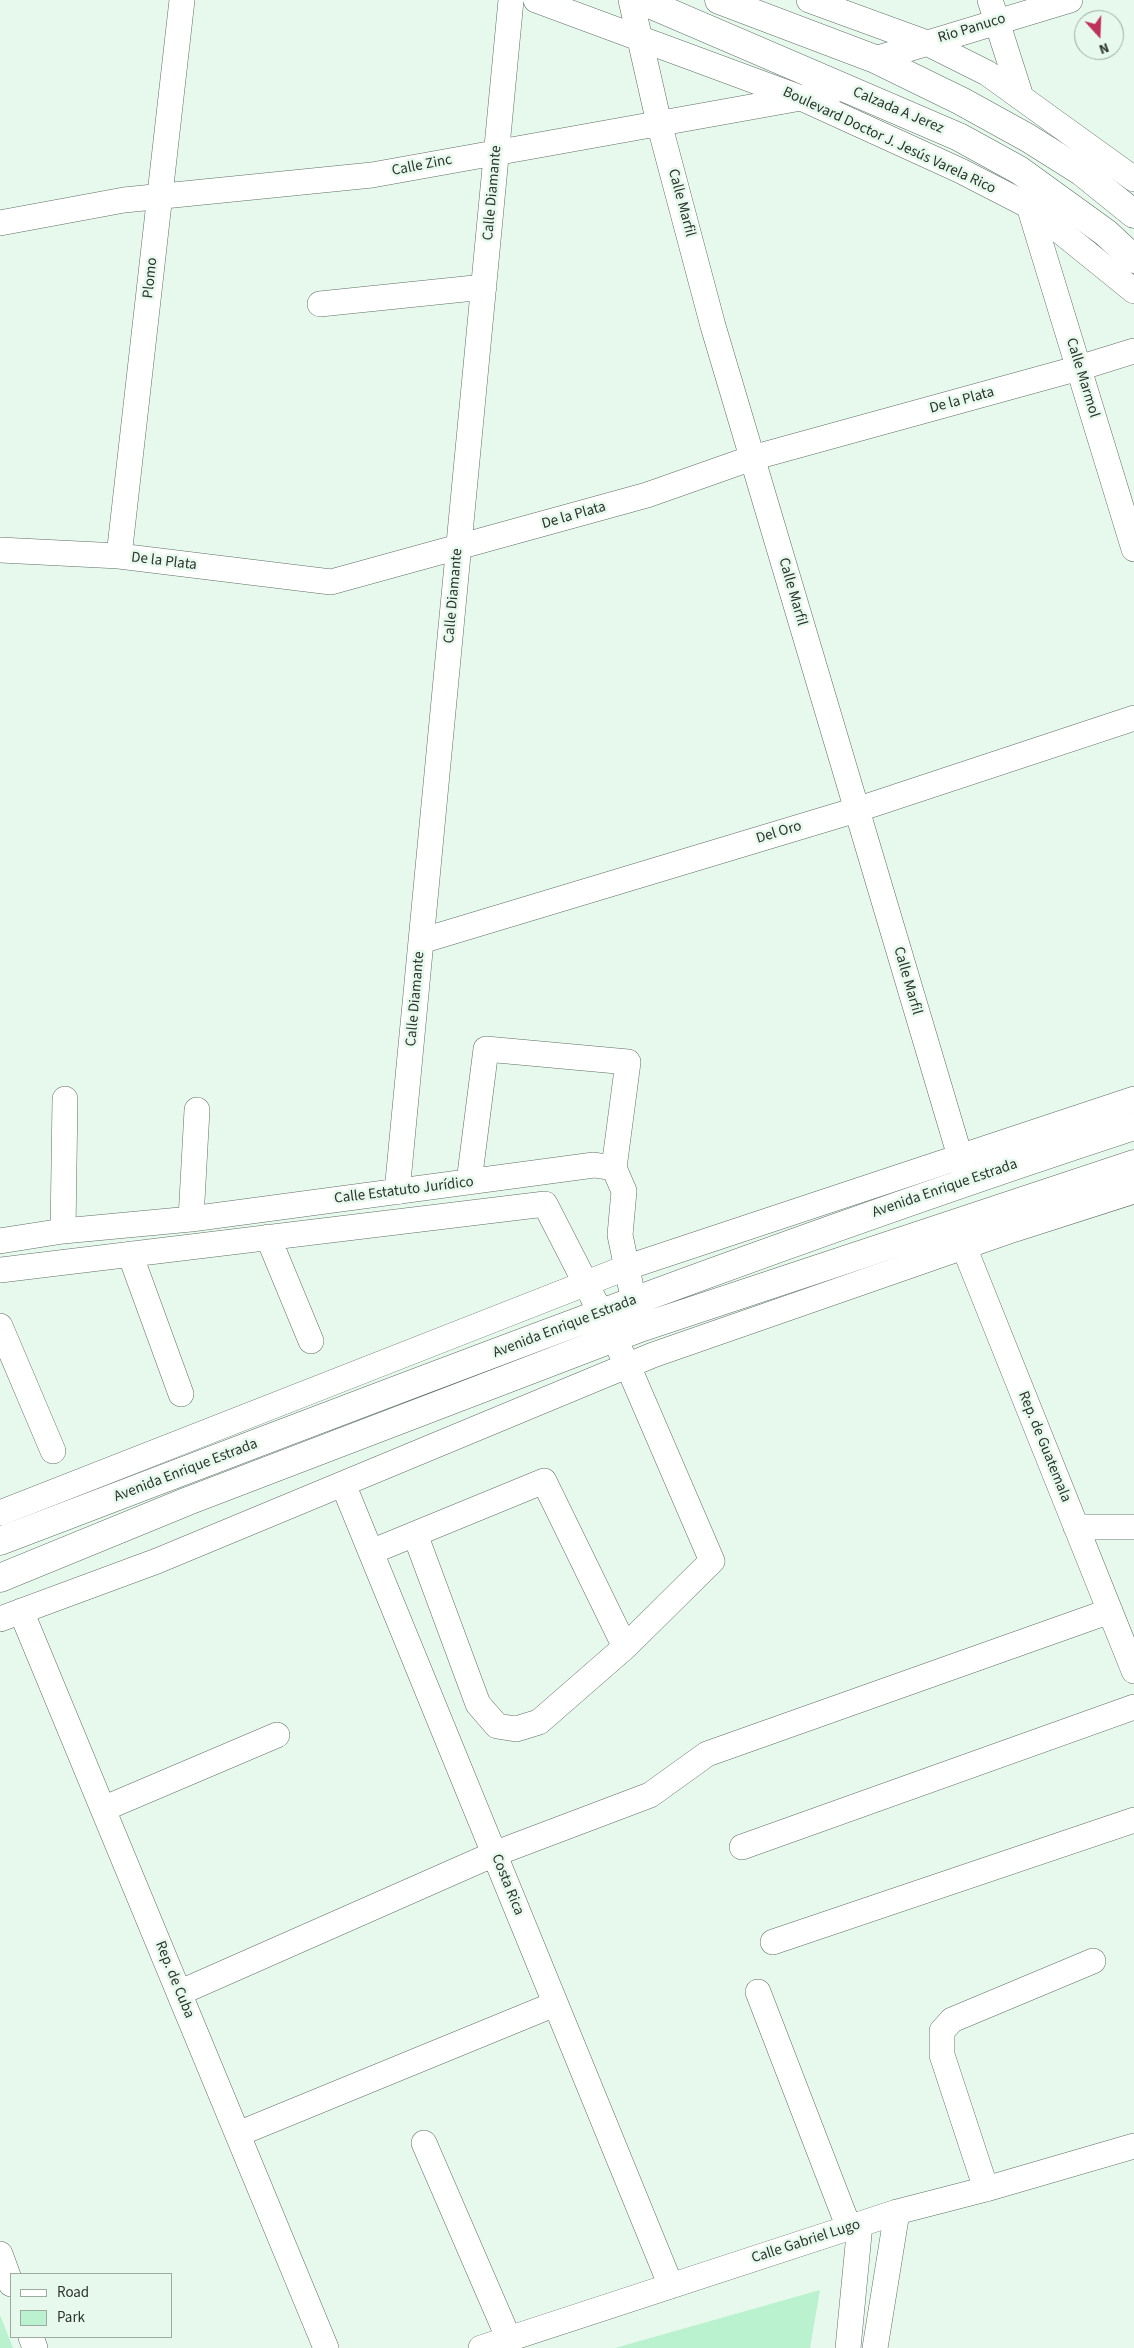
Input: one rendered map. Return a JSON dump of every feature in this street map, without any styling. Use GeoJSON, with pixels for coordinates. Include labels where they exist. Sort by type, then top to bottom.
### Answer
{"type":"FeatureCollection","features":[{"type":"Feature","properties":{"kind":"main road","name":"Calzada A Jerez"},"geometry":{"type":"LineString","coordinates":[[640,0],[959,137],[1019,170],[1106,233],[1134,259]]}},
{"type":"Feature","properties":{"kind":"main road"},"geometry":{"type":"LineString","coordinates":[[719,0],[875,59],[961,101],[1028,138],[1082,172],[1134,214]]}},
{"type":"Feature","properties":{"kind":"main road","name":"Avenida Enrique Estrada"},"geometry":{"type":"LineString","coordinates":[[0,1541],[633,1301],[967,1180],[1134,1126]]}},
{"type":"Feature","properties":{"kind":"main road","name":"Avenida Enrique Estrada"},"geometry":{"type":"LineString","coordinates":[[0,1578],[188,1501],[640,1328],[959,1235],[1134,1164]]}},
{"type":"Feature","properties":{"kind":"street","name":"Plomo"},"geometry":{"type":"LineString","coordinates":[[119,556],[182,0]]}},
{"type":"Feature","properties":{"kind":"street","name":"Calle Diamante"},"geometry":{"type":"LineString","coordinates":[[397,1192],[511,0]]}},
{"type":"Feature","properties":{"kind":"street","name":"Boulevard Doctor J. Jesús Varela Rico"},"geometry":{"type":"LineString","coordinates":[[536,0],[801,98],[961,171],[1029,206],[1134,291]]}},
{"type":"Feature","properties":{"kind":"street","name":"Calle Marfil"},"geometry":{"type":"LineString","coordinates":[[631,0],[659,123],[713,326],[967,1180]]}},
{"type":"Feature","properties":{"kind":"street"},"geometry":{"type":"LineString","coordinates":[[809,0],[927,43],[987,73],[1134,178]]}},
{"type":"Feature","properties":{"kind":"street","name":"Rio Panuco"},"geometry":{"type":"LineString","coordinates":[[875,59],[927,43],[993,11],[1070,0]]}},
{"type":"Feature","properties":{"kind":"street"},"geometry":{"type":"LineString","coordinates":[[993,11],[1021,97]]}},
{"type":"Feature","properties":{"kind":"street","name":"Calle Zinc"},"geometry":{"type":"LineString","coordinates":[[0,223],[124,200],[372,175],[801,98],[842,88]]}},
{"type":"Feature","properties":{"kind":"street","name":"Calle Marmol"},"geometry":{"type":"LineString","coordinates":[[1029,206],[1134,549]]}},
{"type":"Feature","properties":{"kind":"street"},"geometry":{"type":"LineString","coordinates":[[320,304],[484,286]]}},
{"type":"Feature","properties":{"kind":"street","name":"De la Plata"},"geometry":{"type":"LineString","coordinates":[[0,550],[119,556],[331,582],[647,495],[752,458],[1079,368],[1134,351]]}},
{"type":"Feature","properties":{"kind":"street","name":"Del Oro"},"geometry":{"type":"LineString","coordinates":[[421,941],[856,810],[1134,718]]}},
{"type":"Feature","properties":{"kind":"street"},"geometry":{"type":"LineString","coordinates":[[470,1182],[486,1049],[628,1062],[614,1168],[624,1191],[620,1234],[625,1268],[640,1328],[654,1355]]}},
{"type":"Feature","properties":{"kind":"street"},"geometry":{"type":"LineString","coordinates":[[0,1513],[625,1268],[1134,1098]]}},
{"type":"Feature","properties":{"kind":"street"},"geometry":{"type":"LineString","coordinates":[[63,1231],[65,1099]]}},
{"type":"Feature","properties":{"kind":"street"},"geometry":{"type":"LineString","coordinates":[[191,1219],[197,1110]]}},
{"type":"Feature","properties":{"kind":"street","name":"Calle Estatuto Jurídico"},"geometry":{"type":"LineString","coordinates":[[0,1240],[63,1231],[191,1219],[594,1165],[614,1168]]}},
{"type":"Feature","properties":{"kind":"street"},"geometry":{"type":"LineString","coordinates":[[415,1534],[478,1704],[497,1726],[516,1729],[539,1722],[625,1647],[712,1561],[628,1366],[545,1204],[545,1172]]}},
{"type":"Feature","properties":{"kind":"street"},"geometry":{"type":"LineString","coordinates":[[11,1615],[157,1561],[654,1355],[959,1235],[1134,1191]]}},
{"type":"Feature","properties":{"kind":"street","name":"Calle Estatuto Jurídico"},"geometry":{"type":"LineString","coordinates":[[0,1270],[545,1204]]}},
{"type":"Feature","properties":{"kind":"street"},"geometry":{"type":"LineString","coordinates":[[764,1221],[773,1250]]}},
{"type":"Feature","properties":{"kind":"street","name":"Rep. de Guatemala"},"geometry":{"type":"LineString","coordinates":[[959,1235],[1134,1671]]}},
{"type":"Feature","properties":{"kind":"street"},"geometry":{"type":"LineString","coordinates":[[268,1237],[312,1341]]}},
{"type":"Feature","properties":{"kind":"street"},"geometry":{"type":"LineString","coordinates":[[130,1254],[181,1394]]}},
{"type":"Feature","properties":{"kind":"street"},"geometry":{"type":"LineString","coordinates":[[0,1326],[52,1452]]}},
{"type":"Feature","properties":{"kind":"street"},"geometry":{"type":"LineString","coordinates":[[371,1552],[544,1481],[625,1647]]}},
{"type":"Feature","properties":{"kind":"street","name":"Costa Rica"},"geometry":{"type":"LineString","coordinates":[[343,1484],[671,2286]]}},
{"type":"Feature","properties":{"kind":"street"},"geometry":{"type":"LineString","coordinates":[[1076,1527],[1134,1527]]}},
{"type":"Feature","properties":{"kind":"street"},"geometry":{"type":"LineString","coordinates":[[179,1993],[494,1854],[650,1796],[707,1754],[1110,1611]]}},
{"type":"Feature","properties":{"kind":"street","name":"Rep. de Cuba"},"geometry":{"type":"LineString","coordinates":[[11,1615],[103,1809],[326,2348]]}},
{"type":"Feature","properties":{"kind":"street"},"geometry":{"type":"LineString","coordinates":[[742,1847],[1134,1707]]}},
{"type":"Feature","properties":{"kind":"street"},"geometry":{"type":"LineString","coordinates":[[103,1809],[277,1736]]}},
{"type":"Feature","properties":{"kind":"street"},"geometry":{"type":"LineString","coordinates":[[773,1942],[1134,1820]]}},
{"type":"Feature","properties":{"kind":"street"},"geometry":{"type":"LineString","coordinates":[[986,2189],[942,2055],[942,2031],[952,2020],[1093,1961]]}},
{"type":"Feature","properties":{"kind":"street"},"geometry":{"type":"LineString","coordinates":[[758,1992],[854,2226],[848,2348]]}},
{"type":"Feature","properties":{"kind":"street"},"geometry":{"type":"LineString","coordinates":[[238,2134],[555,2004]]}},
{"type":"Feature","properties":{"kind":"street"},"geometry":{"type":"LineString","coordinates":[[424,2143],[508,2338]]}},
{"type":"Feature","properties":{"kind":"street","name":"Calle Gabriel Lugo"},"geometry":{"type":"LineString","coordinates":[[481,2348],[897,2212],[986,2189],[1134,2146]]}},
{"type":"Feature","properties":{"kind":"street"},"geometry":{"type":"LineString","coordinates":[[874,2348],[897,2212]]}},
{"type":"Feature","properties":{"kind":"street"},"geometry":{"type":"LineString","coordinates":[[0,2254],[10,2281]]}},
{"type":"Feature","properties":{"kind":"green space"},"geometry":{"type":"Polygon","coordinates":[[[820,2290],[810,2348],[615,2348],[820,2290]]]}},
{"type":"Feature","properties":{"kind":"green space"},"geometry":{"type":"Polygon","coordinates":[[[0,2315],[13,2348],[0,2348],[0,2315]]]}}]}
